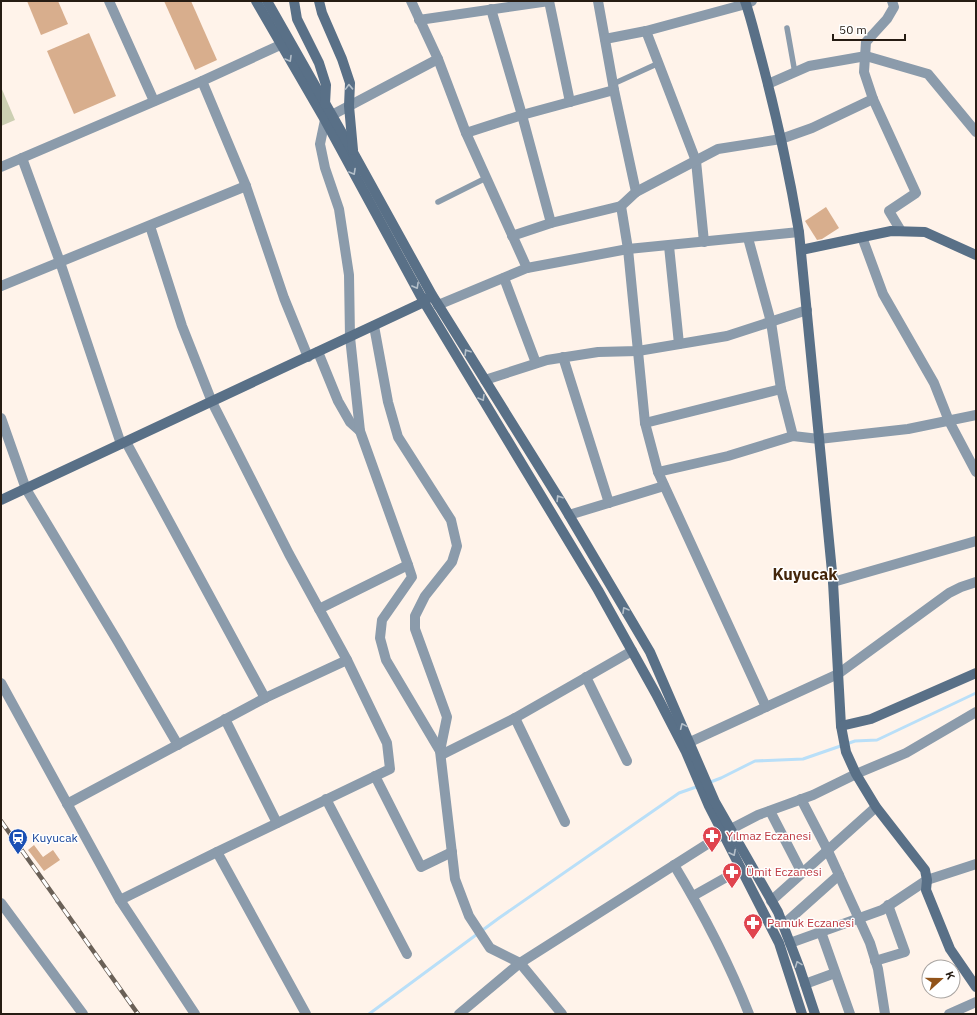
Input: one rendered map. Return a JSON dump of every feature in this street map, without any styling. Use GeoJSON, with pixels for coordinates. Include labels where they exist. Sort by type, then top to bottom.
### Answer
{"type":"FeatureCollection","features":[{"type":"Feature","properties":{"kind":"main road"},"geometry":{"type":"LineString","coordinates":[[256,1],[325,103]]}},
{"type":"Feature","properties":{"kind":"main road"},"geometry":{"type":"LineString","coordinates":[[267,1],[285,43],[428,299],[598,590],[656,694],[686,743]]}},
{"type":"Feature","properties":{"kind":"main road"},"geometry":{"type":"LineString","coordinates":[[294,1],[297,19],[319,62],[326,85],[325,103],[328,118],[354,154],[428,299],[438,306],[485,380],[569,515],[650,652],[712,804],[727,832],[771,901],[783,925],[815,1014]]}},
{"type":"Feature","properties":{"kind":"main road"},"geometry":{"type":"LineString","coordinates":[[319,1],[322,13],[342,59],[350,83],[349,106],[354,154]]}},
{"type":"Feature","properties":{"kind":"main road"},"geometry":{"type":"LineString","coordinates":[[748,2],[790,177],[799,232],[833,582],[841,726],[846,752],[856,774],[876,807],[925,870],[927,880],[926,890],[950,949],[976,987]]}},
{"type":"Feature","properties":{"kind":"main road"},"geometry":{"type":"LineString","coordinates":[[801,250],[892,231],[901,231],[925,232],[976,255]]}},
{"type":"Feature","properties":{"kind":"main road"},"geometry":{"type":"LineString","coordinates":[[1,500],[374,326],[428,299]]}},
{"type":"Feature","properties":{"kind":"main road"},"geometry":{"type":"LineString","coordinates":[[557,522],[569,515]]}},
{"type":"Feature","properties":{"kind":"main road"},"geometry":{"type":"LineString","coordinates":[[841,726],[871,719],[976,673]]}},
{"type":"Feature","properties":{"kind":"main road"},"geometry":{"type":"LineString","coordinates":[[727,832],[741,870],[779,943],[802,1014]]}},
{"type":"Feature","properties":{"kind":"street"},"geometry":{"type":"LineString","coordinates":[[109,1],[154,101]]}},
{"type":"Feature","properties":{"kind":"street"},"geometry":{"type":"LineString","coordinates":[[411,1],[438,59],[466,133],[527,268]]}},
{"type":"Feature","properties":{"kind":"street"},"geometry":{"type":"LineString","coordinates":[[419,20],[546,1],[570,102]]}},
{"type":"Feature","properties":{"kind":"street"},"geometry":{"type":"LineString","coordinates":[[598,1],[636,192]]}},
{"type":"Feature","properties":{"kind":"street"},"geometry":{"type":"LineString","coordinates":[[892,1],[894,7],[866,42],[864,72],[873,99],[916,193],[889,211],[901,231]]}},
{"type":"Feature","properties":{"kind":"street"},"geometry":{"type":"LineString","coordinates":[[605,39],[646,31],[748,2]]}},
{"type":"Feature","properties":{"kind":"street"},"geometry":{"type":"LineString","coordinates":[[491,9],[551,222]]}},
{"type":"Feature","properties":{"kind":"street"},"geometry":{"type":"LineString","coordinates":[[646,31],[696,161],[704,242]]}},
{"type":"Feature","properties":{"kind":"street"},"geometry":{"type":"LineString","coordinates":[[1,167],[202,81],[285,43]]}},
{"type":"Feature","properties":{"kind":"street"},"geometry":{"type":"LineString","coordinates":[[768,84],[809,66],[866,56],[928,74],[976,130]]}},
{"type":"Feature","properties":{"kind":"street"},"geometry":{"type":"LineString","coordinates":[[438,59],[328,118],[320,144],[325,168],[339,209],[348,275],[350,337],[360,430],[412,577],[382,620],[380,638],[386,660],[440,753]]}},
{"type":"Feature","properties":{"kind":"street"},"geometry":{"type":"LineString","coordinates":[[202,81],[246,186],[284,298],[308,357]]}},
{"type":"Feature","properties":{"kind":"street"},"geometry":{"type":"LineString","coordinates":[[466,133],[522,115],[570,102],[614,87]]}},
{"type":"Feature","properties":{"kind":"street"},"geometry":{"type":"LineString","coordinates":[[512,236],[551,222],[622,206],[636,192],[718,149],[781,139],[812,128],[873,99]]}},
{"type":"Feature","properties":{"kind":"street"},"geometry":{"type":"LineString","coordinates":[[22,158],[123,443],[265,698]]}},
{"type":"Feature","properties":{"kind":"street"},"geometry":{"type":"LineString","coordinates":[[1,286],[246,186]]}},
{"type":"Feature","properties":{"kind":"street"},"geometry":{"type":"LineString","coordinates":[[622,206],[628,249],[646,423],[658,472],[766,707]]}},
{"type":"Feature","properties":{"kind":"street"},"geometry":{"type":"LineString","coordinates":[[120,900],[390,769],[387,743],[347,660],[289,554],[212,402],[182,326],[150,226]]}},
{"type":"Feature","properties":{"kind":"street"},"geometry":{"type":"LineString","coordinates":[[438,306],[527,268],[628,249],[799,232]]}},
{"type":"Feature","properties":{"kind":"street"},"geometry":{"type":"LineString","coordinates":[[862,237],[883,294],[934,383],[949,421],[976,472]]}},
{"type":"Feature","properties":{"kind":"street"},"geometry":{"type":"LineString","coordinates":[[748,238],[771,322],[781,389],[793,436]]}},
{"type":"Feature","properties":{"kind":"street"},"geometry":{"type":"LineString","coordinates":[[669,246],[679,344]]}},
{"type":"Feature","properties":{"kind":"street"},"geometry":{"type":"LineString","coordinates":[[504,278],[536,363]]}},
{"type":"Feature","properties":{"kind":"street"},"geometry":{"type":"LineString","coordinates":[[485,380],[536,363],[563,357],[598,352],[638,351],[727,336],[807,310]]}},
{"type":"Feature","properties":{"kind":"street"},"geometry":{"type":"LineString","coordinates":[[374,326],[388,402],[398,437],[450,520],[458,546],[452,562],[425,596],[415,616],[415,629],[447,717],[440,753],[455,879],[469,916],[490,948],[520,963],[562,1014]]}},
{"type":"Feature","properties":{"kind":"street"},"geometry":{"type":"LineString","coordinates":[[318,352],[338,401],[350,422],[360,430]]}},
{"type":"Feature","properties":{"kind":"street"},"geometry":{"type":"LineString","coordinates":[[563,357],[609,503]]}},
{"type":"Feature","properties":{"kind":"street"},"geometry":{"type":"LineString","coordinates":[[646,423],[781,389]]}},
{"type":"Feature","properties":{"kind":"street"},"geometry":{"type":"LineString","coordinates":[[658,472],[728,456],[793,436],[819,439],[908,429],[976,415]]}},
{"type":"Feature","properties":{"kind":"street"},"geometry":{"type":"LineString","coordinates":[[1,418],[26,489],[178,745]]}},
{"type":"Feature","properties":{"kind":"street"},"geometry":{"type":"LineString","coordinates":[[569,515],[664,486]]}},
{"type":"Feature","properties":{"kind":"street"},"geometry":{"type":"LineString","coordinates":[[833,582],[976,541]]}},
{"type":"Feature","properties":{"kind":"street"},"geometry":{"type":"LineString","coordinates":[[319,609],[408,565]]}},
{"type":"Feature","properties":{"kind":"street"},"geometry":{"type":"LineString","coordinates":[[686,743],[838,674],[949,593],[976,582]]}},
{"type":"Feature","properties":{"kind":"street"},"geometry":{"type":"LineString","coordinates":[[440,753],[515,718],[632,651]]}},
{"type":"Feature","properties":{"kind":"street"},"geometry":{"type":"LineString","coordinates":[[67,804],[265,698],[347,660]]}},
{"type":"Feature","properties":{"kind":"street"},"geometry":{"type":"LineString","coordinates":[[586,678],[627,761]]}},
{"type":"Feature","properties":{"kind":"street"},"geometry":{"type":"LineString","coordinates":[[1,683],[120,900],[195,1014]]}},
{"type":"Feature","properties":{"kind":"street"},"geometry":{"type":"LineString","coordinates":[[459,1014],[520,963],[727,832],[758,815],[801,799],[906,753],[976,712]]}},
{"type":"Feature","properties":{"kind":"street"},"geometry":{"type":"LineString","coordinates":[[515,718],[565,822]]}},
{"type":"Feature","properties":{"kind":"street"},"geometry":{"type":"LineString","coordinates":[[225,719],[277,823]]}},
{"type":"Feature","properties":{"kind":"street"},"geometry":{"type":"LineString","coordinates":[[375,776],[421,867],[452,852]]}},
{"type":"Feature","properties":{"kind":"street"},"geometry":{"type":"LineString","coordinates":[[326,799],[407,954]]}},
{"type":"Feature","properties":{"kind":"street"},"geometry":{"type":"LineString","coordinates":[[801,799],[828,851],[870,943],[885,1014]]}},
{"type":"Feature","properties":{"kind":"street"},"geometry":{"type":"LineString","coordinates":[[771,901],[876,807]]}},
{"type":"Feature","properties":{"kind":"street"},"geometry":{"type":"LineString","coordinates":[[770,811],[802,873]]}},
{"type":"Feature","properties":{"kind":"street"},"geometry":{"type":"LineString","coordinates":[[217,852],[306,1014]]}},
{"type":"Feature","properties":{"kind":"street"},"geometry":{"type":"LineString","coordinates":[[790,943],[882,910],[927,880],[976,864]]}},
{"type":"Feature","properties":{"kind":"street"},"geometry":{"type":"LineString","coordinates":[[674,866],[693,896],[739,988],[749,1014]]}},
{"type":"Feature","properties":{"kind":"street"},"geometry":{"type":"LineString","coordinates":[[693,896],[741,870]]}},
{"type":"Feature","properties":{"kind":"street"},"geometry":{"type":"LineString","coordinates":[[783,925],[839,875]]}},
{"type":"Feature","properties":{"kind":"street"},"geometry":{"type":"LineString","coordinates":[[1,902],[83,1014]]}},
{"type":"Feature","properties":{"kind":"street"},"geometry":{"type":"LineString","coordinates":[[875,961],[905,952],[888,906]]}},
{"type":"Feature","properties":{"kind":"street"},"geometry":{"type":"LineString","coordinates":[[821,932],[834,973],[850,1014]]}},
{"type":"Feature","properties":{"kind":"street"},"geometry":{"type":"LineString","coordinates":[[805,984],[834,973]]}},
{"type":"Feature","properties":{"kind":"street"},"geometry":{"type":"LineString","coordinates":[[949,1014],[976,1002]]}},
{"type":"Feature","properties":{"kind":"lane"},"geometry":{"type":"LineString","coordinates":[[786,28],[795,73]]}},
{"type":"Feature","properties":{"kind":"lane"},"geometry":{"type":"LineString","coordinates":[[614,87],[659,63]]}},
{"type":"Feature","properties":{"kind":"lane"},"geometry":{"type":"LineString","coordinates":[[438,202],[486,178]]}},
{"type":"Feature","properties":{"kind":"green space"},"geometry":{"type":"Polygon","coordinates":[[[1,87],[15,120],[1,126],[1,87]]]}},
{"type":"Feature","properties":{"kind":"building"},"geometry":{"type":"Polygon","coordinates":[[[27,1],[58,1],[68,24],[41,35],[27,1]]]}},
{"type":"Feature","properties":{"kind":"building"},"geometry":{"type":"Polygon","coordinates":[[[164,1],[191,1],[217,60],[195,70],[164,1]]]}},
{"type":"Feature","properties":{"kind":"building"},"geometry":{"type":"Polygon","coordinates":[[[89,33],[116,96],[74,114],[47,51],[89,33]]]}},
{"type":"Feature","properties":{"kind":"building"},"geometry":{"type":"Polygon","coordinates":[[[826,207],[839,228],[822,239],[817,240],[805,221],[826,207]]]}},
{"type":"Feature","properties":{"kind":"building"},"geometry":{"type":"Polygon","coordinates":[[[34,845],[43,857],[53,850],[60,860],[44,871],[28,850],[34,845]]]}},
{"type":"Feature","properties":{"kind":"waterway"},"geometry":{"type":"LineString","coordinates":[[708,783],[755,761],[803,759],[855,741],[877,740],[976,693]]}},
{"type":"Feature","properties":{"kind":"waterway"},"geometry":{"type":"LineString","coordinates":[[369,1014],[499,918],[679,793],[699,786]]}},
{"type":"Feature","properties":{"kind":"railway"},"geometry":{"type":"LineString","coordinates":[[1,821],[138,1014]]}},
{"type":"Feature","properties":{"kind":"place","name":"Yılmaz Eczanesi"},"geometry":{"type":"Point","coordinates":[712,853]}},
{"type":"Feature","properties":{"kind":"place","name":"Kuyucak"},"geometry":{"type":"Point","coordinates":[18,855]}},
{"type":"Feature","properties":{"kind":"place","name":"Ümit Eczanesi"},"geometry":{"type":"Point","coordinates":[732,889]}},
{"type":"Feature","properties":{"kind":"place","name":"Pamuk Eczanesi"},"geometry":{"type":"Point","coordinates":[753,940]}},
{"type":"Feature","properties":{"kind":"district","name":"Kuyucak"},"geometry":{"type":"Point","coordinates":[805,574]}}]}
